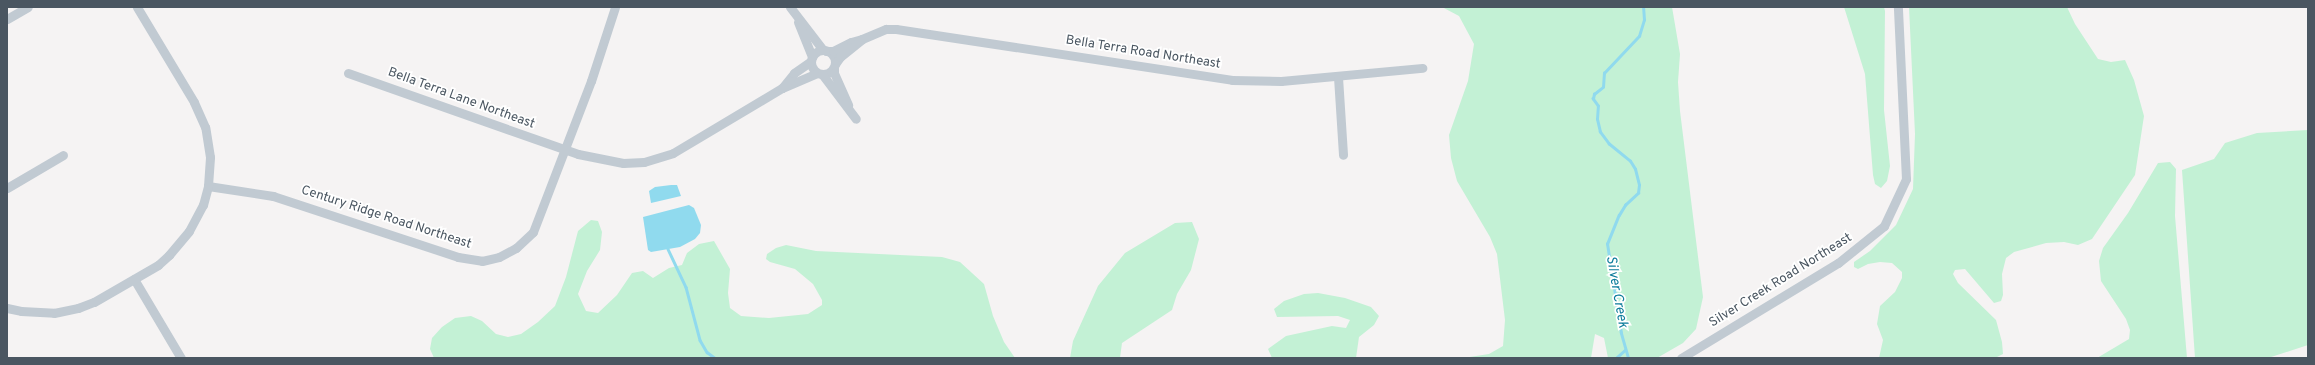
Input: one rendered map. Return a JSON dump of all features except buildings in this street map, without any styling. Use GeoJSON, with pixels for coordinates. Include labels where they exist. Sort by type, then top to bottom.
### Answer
{"type":"FeatureCollection","features":[{"type":"Feature","properties":{"kind":"street"},"geometry":{"type":"LineString","coordinates":[[7,20],[28,7]]}},
{"type":"Feature","properties":{"kind":"street"},"geometry":{"type":"LineString","coordinates":[[7,308],[36,313],[65,312],[94,302],[158,265],[180,243],[197,218],[208,186],[210,157],[205,127],[194,102],[137,7]]}},
{"type":"Feature","properties":{"kind":"street","name":"Century Ridge Road Northeast"},"geometry":{"type":"LineString","coordinates":[[208,186],[273,196],[458,258],[482,261],[498,257],[516,248],[533,232],[591,81],[615,7]]}},
{"type":"Feature","properties":{"kind":"street"},"geometry":{"type":"LineString","coordinates":[[790,7],[797,19],[812,59],[812,67],[820,74],[856,119]]}},
{"type":"Feature","properties":{"kind":"street","name":"Silver Creek Road Northeast"},"geometry":{"type":"LineString","coordinates":[[1681,358],[1838,263],[1884,226],[1906,179],[1898,7]]}},
{"type":"Feature","properties":{"kind":"street"},"geometry":{"type":"LineString","coordinates":[[797,19],[824,50],[833,56],[834,73],[843,90],[850,110]]}},
{"type":"Feature","properties":{"kind":"street","name":"Bella Terra Road Northeast"},"geometry":{"type":"LineString","coordinates":[[824,50],[833,51],[851,42],[886,29],[896,29],[1232,80],[1281,81],[1338,77],[1422,68]]}},
{"type":"Feature","properties":{"kind":"street","name":"Bella Terra Road Northeast"},"geometry":{"type":"LineString","coordinates":[[834,66],[840,57],[862,39]]}},
{"type":"Feature","properties":{"kind":"street"},"geometry":{"type":"LineString","coordinates":[[782,88],[794,73],[824,50]]}},
{"type":"Feature","properties":{"kind":"street"},"geometry":{"type":"LineString","coordinates":[[564,150],[606,161],[623,163],[644,162],[673,153],[688,146],[782,88],[820,74],[828,73],[834,66]]}},
{"type":"Feature","properties":{"kind":"street","name":"Bella Terra Lane Northeast"},"geometry":{"type":"LineString","coordinates":[[348,73],[564,150]]}},
{"type":"Feature","properties":{"kind":"street"},"geometry":{"type":"LineString","coordinates":[[1338,77],[1343,155]]}},
{"type":"Feature","properties":{"kind":"street"},"geometry":{"type":"LineString","coordinates":[[7,188],[63,155]]}},
{"type":"Feature","properties":{"kind":"street"},"geometry":{"type":"LineString","coordinates":[[134,279],[181,358]]}},
{"type":"Feature","properties":{"kind":"green space"},"geometry":{"type":"Polygon","coordinates":[[[1442,7],[1672,7],[1680,54],[1678,82],[1680,111],[1703,297],[1696,329],[1683,343],[1657,358],[1608,358],[1604,338],[1595,334],[1591,358],[1463,358],[1489,354],[1503,346],[1505,320],[1497,254],[1490,237],[1457,181],[1451,158],[1449,135],[1468,81],[1474,44],[1459,16],[1442,7]]]}},
{"type":"Feature","properties":{"kind":"green space"},"geometry":{"type":"Polygon","coordinates":[[[1844,7],[1884,7],[1885,11],[1884,110],[1890,166],[1887,181],[1881,188],[1875,184],[1873,175],[1865,74],[1844,7]]]}},
{"type":"Feature","properties":{"kind":"green space"},"geometry":{"type":"Polygon","coordinates":[[[1909,7],[2067,7],[2075,24],[2098,59],[2111,62],[2125,60],[2134,80],[2144,116],[2135,175],[2092,239],[2078,245],[2064,242],[2046,243],[2014,252],[2006,258],[2002,274],[2003,295],[2001,301],[1994,303],[1965,269],[1955,270],[1953,274],[1958,283],[1996,320],[2002,342],[2003,354],[1995,358],[1879,358],[1883,340],[1877,324],[1880,306],[1895,292],[1902,278],[1902,272],[1892,263],[1880,262],[1868,264],[1858,269],[1854,267],[1854,262],[1870,251],[1896,225],[1913,189],[1915,134],[1909,7]]]}},
{"type":"Feature","properties":{"kind":"green space"},"geometry":{"type":"Polygon","coordinates":[[[2308,130],[2308,345],[2268,358],[2195,358],[2182,170],[2214,159],[2225,143],[2257,133],[2308,130]]]}},
{"type":"Feature","properties":{"kind":"green space"},"geometry":{"type":"Polygon","coordinates":[[[2170,162],[2176,169],[2175,216],[2187,358],[2097,358],[2129,339],[2130,330],[2126,319],[2101,281],[2099,261],[2103,248],[2128,213],[2158,163],[2170,162]]]}},
{"type":"Feature","properties":{"kind":"green space"},"geometry":{"type":"Polygon","coordinates":[[[591,220],[598,221],[602,232],[600,250],[587,271],[578,294],[586,311],[598,313],[617,295],[632,273],[643,271],[653,278],[669,268],[682,265],[687,253],[699,244],[714,241],[730,269],[728,293],[730,308],[741,316],[769,318],[808,314],[822,305],[822,300],[813,284],[795,269],[770,262],[766,259],[767,254],[776,248],[786,245],[816,251],[942,257],[960,262],[984,284],[993,316],[1004,342],[1015,358],[434,358],[430,349],[432,338],[442,327],[455,318],[471,316],[482,321],[496,334],[508,337],[521,334],[538,322],[555,306],[566,277],[578,231],[591,220]]]}},
{"type":"Feature","properties":{"kind":"green space"},"geometry":{"type":"Polygon","coordinates":[[[1192,222],[1199,239],[1191,270],[1177,294],[1172,310],[1122,343],[1120,358],[1070,358],[1073,341],[1098,286],[1125,253],[1175,223],[1192,222]]]}},
{"type":"Feature","properties":{"kind":"green space"},"geometry":{"type":"Polygon","coordinates":[[[1318,293],[1345,298],[1371,307],[1379,316],[1374,325],[1359,337],[1356,358],[1272,358],[1268,349],[1286,336],[1332,326],[1346,328],[1350,320],[1338,316],[1277,317],[1274,309],[1284,301],[1304,294],[1318,293]]]}},
{"type":"Feature","properties":{"kind":"water"},"geometry":{"type":"Polygon","coordinates":[[[677,185],[681,196],[651,203],[649,191],[655,187],[677,185]]]}},
{"type":"Feature","properties":{"kind":"water"},"geometry":{"type":"Polygon","coordinates":[[[689,205],[694,208],[701,225],[700,233],[695,239],[680,247],[651,252],[648,250],[643,217],[689,205]]]}},
{"type":"Feature","properties":{"kind":"waterway","name":"Silver Creek"},"geometry":{"type":"LineString","coordinates":[[1628,358],[1621,333],[1607,244],[1619,215],[1625,205],[1638,193],[1639,185],[1635,169],[1630,161],[1609,144],[1600,132],[1597,119],[1598,106],[1593,99],[1594,94],[1603,87],[1604,73],[1639,36],[1644,20],[1643,7]]}},
{"type":"Feature","properties":{"kind":"waterway"},"geometry":{"type":"LineString","coordinates":[[668,249],[686,287],[700,340],[707,352],[715,358]]}},
{"type":"Feature","properties":{"kind":"waterway"},"geometry":{"type":"LineString","coordinates":[[1616,358],[1625,350]]}}]}
